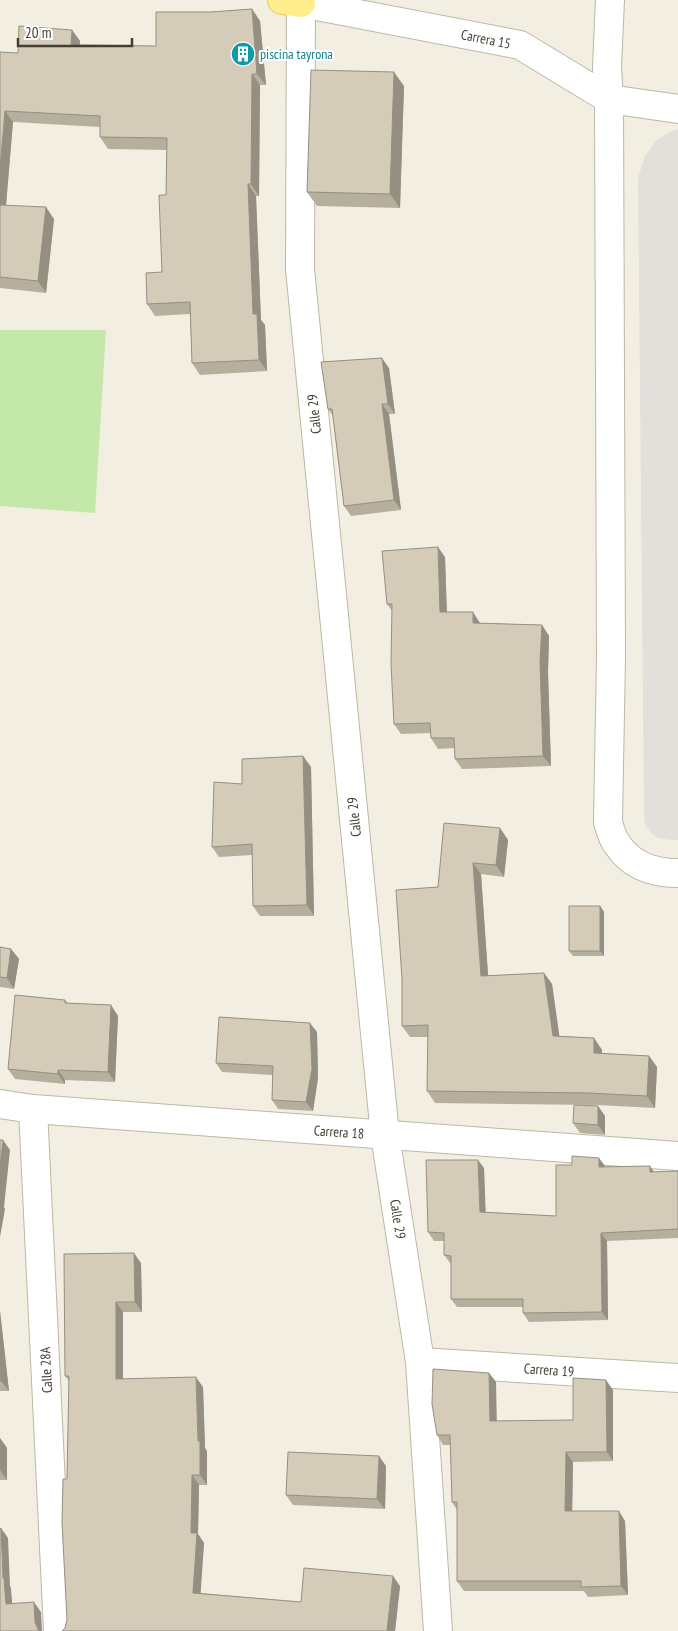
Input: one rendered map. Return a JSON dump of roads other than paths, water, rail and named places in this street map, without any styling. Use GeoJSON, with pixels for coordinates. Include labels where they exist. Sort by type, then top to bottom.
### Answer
{"type":"FeatureCollection","features":[{"type":"Feature","properties":{"kind":"street"},"geometry":{"type":"LineString","coordinates":[[610,0],[607,66],[609,99],[611,657],[608,822],[616,843],[630,859],[643,868],[665,873],[678,873]]}},
{"type":"Feature","properties":{"kind":"street","name":"Carrera 15"},"geometry":{"type":"LineString","coordinates":[[294,1],[520,45],[609,99],[678,109]]}},
{"type":"Feature","properties":{"kind":"street","name":"Calle 29"},"geometry":{"type":"LineString","coordinates":[[294,1],[300,269],[385,1135],[420,1362],[438,1631]]}},
{"type":"Feature","properties":{"kind":"street","name":"Carrera 18"},"geometry":{"type":"LineString","coordinates":[[0,1104],[33,1109],[678,1156]]}},
{"type":"Feature","properties":{"kind":"street","name":"Calle 28A"},"geometry":{"type":"LineString","coordinates":[[33,1109],[58,1631]]}},
{"type":"Feature","properties":{"kind":"street","name":"Carrera 19"},"geometry":{"type":"LineString","coordinates":[[420,1362],[678,1378]]}},
{"type":"Feature","properties":{"kind":"place","name":"piscina tayrona"},"geometry":{"type":"Point","coordinates":[243,54]}}]}
